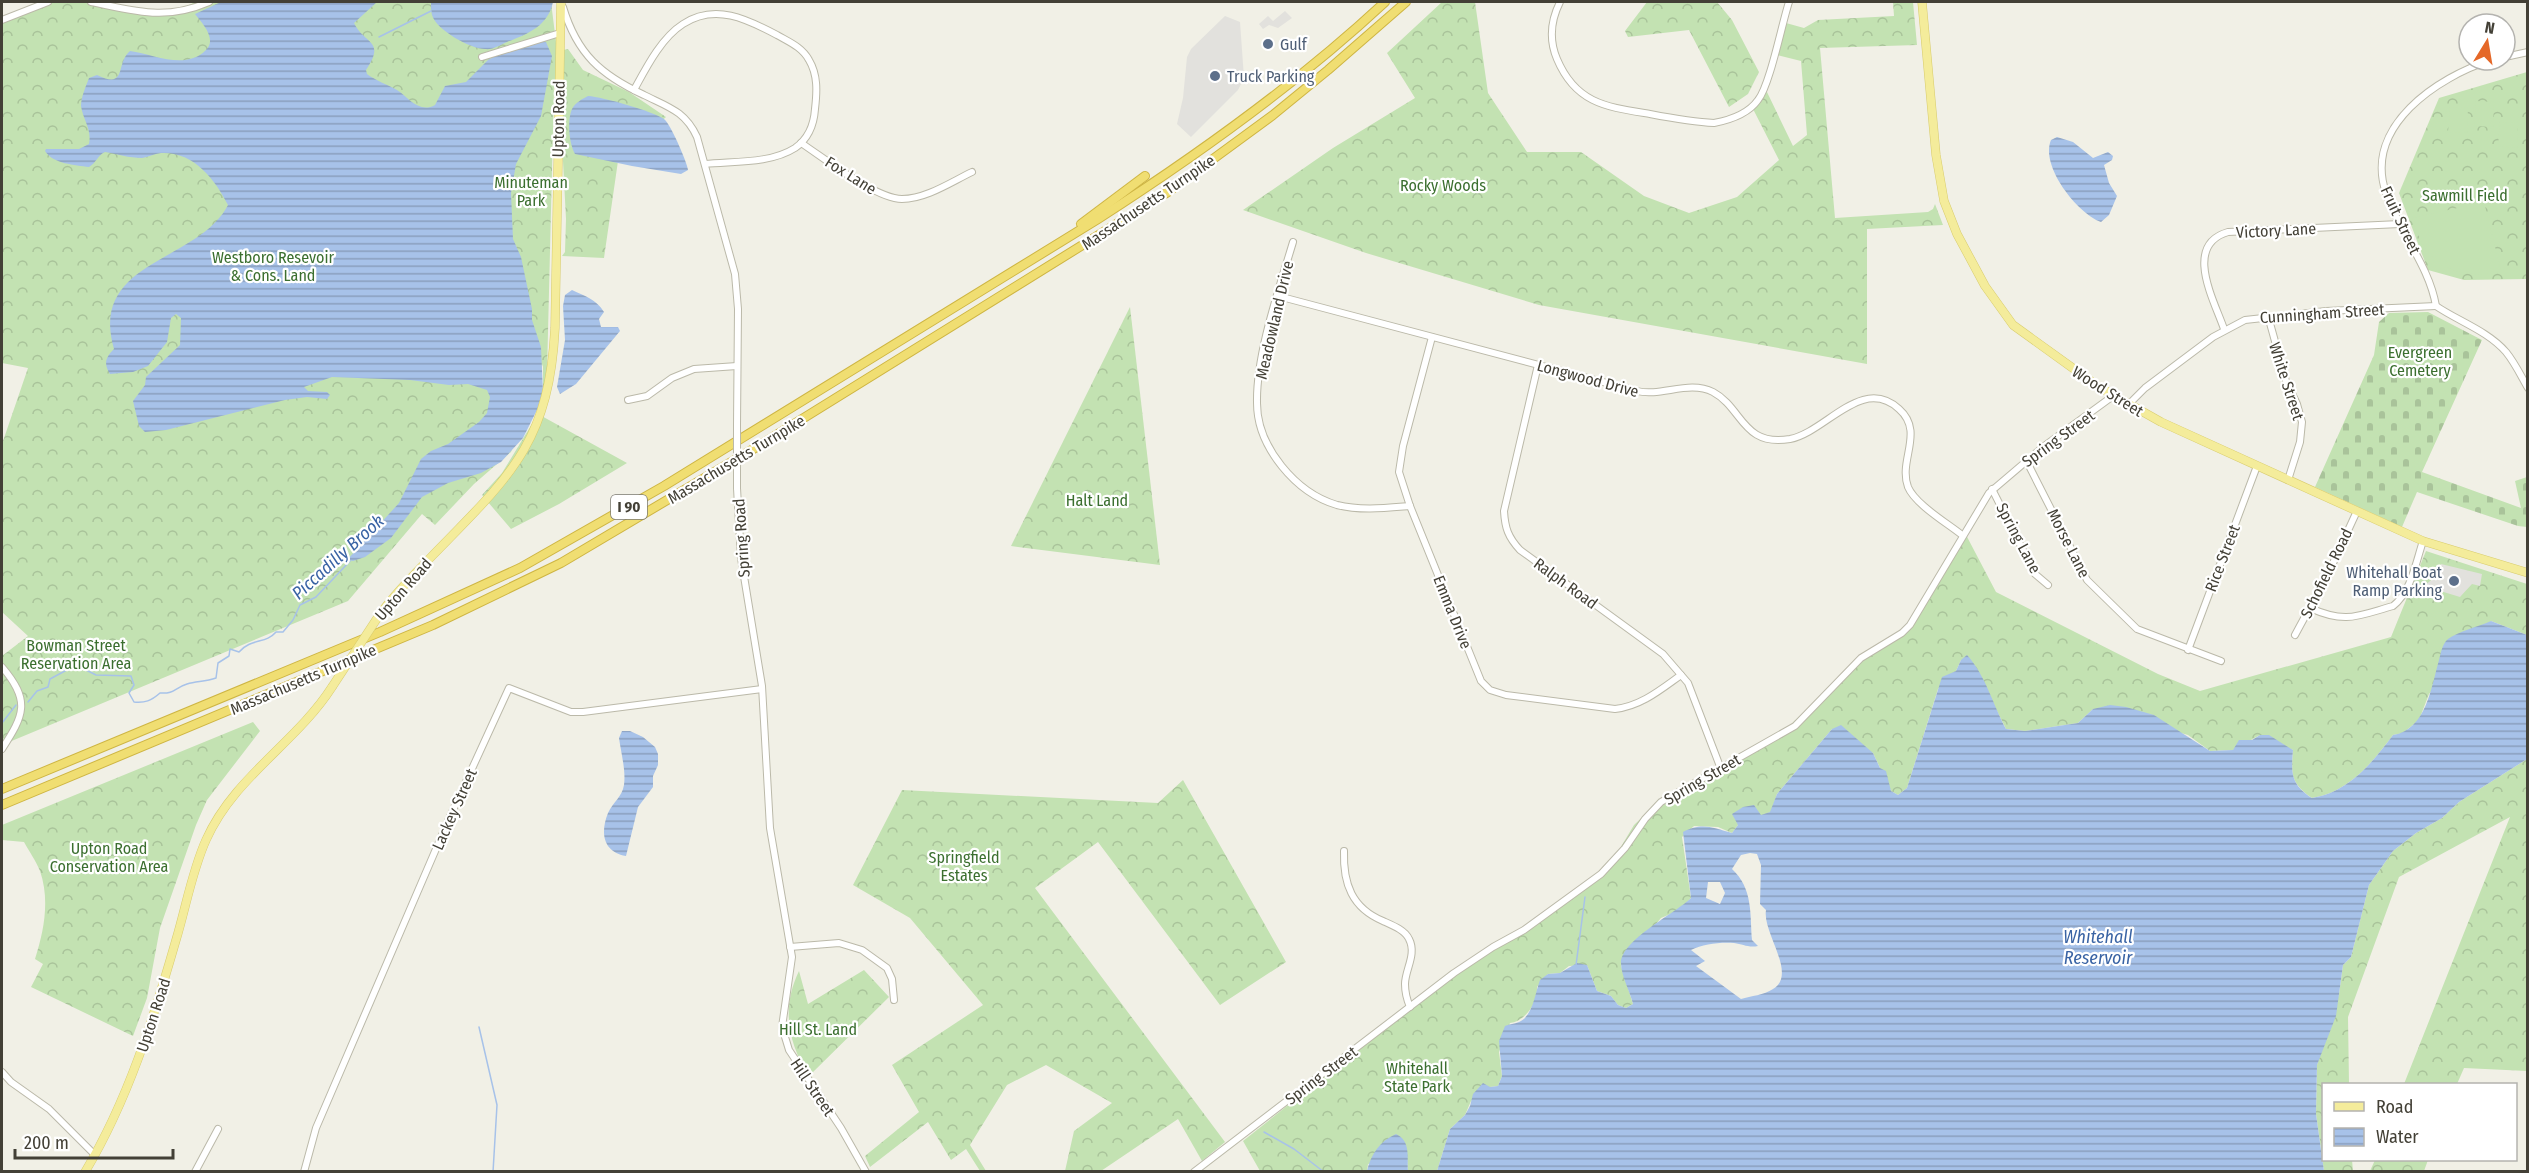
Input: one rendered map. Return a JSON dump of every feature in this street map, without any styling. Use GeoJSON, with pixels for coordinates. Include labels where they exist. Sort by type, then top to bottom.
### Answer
{"type":"FeatureCollection","features":[{"type":"Feature","properties":{"kind":"highway","name":"Massachusetts Turnpike"},"geometry":{"type":"LineString","coordinates":[[2,789],[380,632],[520,568],[664,486],[1168,174],[1216,140],[1342,40],[1385,2]]}},
{"type":"Feature","properties":{"kind":"highway","name":"Massachusetts Turnpike"},"geometry":{"type":"LineString","coordinates":[[2,805],[433,625],[561,563],[765,442],[1168,192],[1273,115],[1406,2]]}},
{"type":"Feature","properties":{"kind":"highway"},"geometry":{"type":"LineString","coordinates":[[1046,251],[1145,176]]}},
{"type":"Feature","properties":{"kind":"main road","name":"Upton Road"},"geometry":{"type":"LineString","coordinates":[[85,1172],[118,1108],[148,1031],[200,855],[212,828],[246,780],[306,722],[378,617],[405,585],[511,473],[529,443],[543,410],[551,375],[555,328],[561,2]]}},
{"type":"Feature","properties":{"kind":"main road","name":"Wood Street"},"geometry":{"type":"LineString","coordinates":[[1922,2],[1939,178],[1948,212],[1985,286],[2013,325],[2031,340],[2128,405],[2423,541],[2528,573]]}},
{"type":"Feature","properties":{"kind":"street"},"geometry":{"type":"LineString","coordinates":[[2,20],[48,2]]}},
{"type":"Feature","properties":{"kind":"street"},"geometry":{"type":"LineString","coordinates":[[91,2],[144,13],[165,14],[193,9],[209,2]]}},
{"type":"Feature","properties":{"kind":"street","name":"Spring Road"},"geometry":{"type":"LineString","coordinates":[[561,2],[573,34],[585,54],[602,71],[685,116],[697,137],[735,274],[738,297],[737,522],[762,689],[770,828],[790,947],[792,969],[786,996]]}},
{"type":"Feature","properties":{"kind":"street"},"geometry":{"type":"LineString","coordinates":[[1560,2],[1551,28],[1553,45],[1563,71],[1579,92],[1590,100],[1616,109],[1714,123],[1726,121],[1743,113],[1760,99],[1789,2]]}},
{"type":"Feature","properties":{"kind":"street"},"geometry":{"type":"LineString","coordinates":[[634,90],[665,41],[682,25],[704,15],[739,16],[802,50],[809,59],[816,81],[816,105],[811,128],[801,143],[787,153],[775,156],[705,164]]}},
{"type":"Feature","properties":{"kind":"street"},"geometry":{"type":"LineString","coordinates":[[482,57],[560,33]]}},
{"type":"Feature","properties":{"kind":"street","name":"Fruit Street"},"geometry":{"type":"LineString","coordinates":[[2436,306],[2428,279],[2400,224],[2383,183],[2384,156],[2393,130],[2405,113],[2428,91],[2462,72]]}},
{"type":"Feature","properties":{"kind":"street","name":"Fox Lane"},"geometry":{"type":"LineString","coordinates":[[801,143],[878,193],[901,199],[924,194],[972,172]]}},
{"type":"Feature","properties":{"kind":"street","name":"Victory Lane"},"geometry":{"type":"LineString","coordinates":[[2224,329],[2203,261],[2215,237],[2228,232],[2400,224]]}},
{"type":"Feature","properties":{"kind":"street","name":"Meadowland Drive"},"geometry":{"type":"LineString","coordinates":[[1293,242],[1264,347],[1257,404],[1260,426],[1273,454],[1295,481],[1316,496],[1337,504],[1375,509],[1410,506]]}},
{"type":"Feature","properties":{"kind":"street","name":"Longwood Drive"},"geometry":{"type":"LineString","coordinates":[[1278,296],[1648,394],[1695,387],[1707,390],[1726,403],[1749,430],[1763,437],[1774,439],[1790,439],[1805,434],[1863,399],[1882,399],[1902,411],[1910,424],[1912,440],[1906,475],[1910,490],[1917,499],[1962,535]]}},
{"type":"Feature","properties":{"kind":"street"},"geometry":{"type":"LineString","coordinates":[[2436,306],[2484,334],[2501,347],[2517,368],[2528,388]]}},
{"type":"Feature","properties":{"kind":"street","name":"Cunningham Street"},"geometry":{"type":"LineString","coordinates":[[2128,405],[2145,388],[2224,329],[2245,320],[2268,316],[2436,306]]}},
{"type":"Feature","properties":{"kind":"street","name":"White Street"},"geometry":{"type":"LineString","coordinates":[[2268,316],[2286,381],[2297,404],[2302,422],[2300,442],[2288,480]]}},
{"type":"Feature","properties":{"kind":"street","name":"Emma Drive"},"geometry":{"type":"LineString","coordinates":[[1432,337],[1403,446],[1399,472],[1410,506],[1481,681],[1490,690],[1506,695],[1615,709],[1631,707],[1681,675]]}},
{"type":"Feature","properties":{"kind":"street","name":"Ralph Road"},"geometry":{"type":"LineString","coordinates":[[1538,365],[1504,511],[1509,538],[1520,550],[1663,654],[1688,682],[1720,769]]}},
{"type":"Feature","properties":{"kind":"street"},"geometry":{"type":"LineString","coordinates":[[628,400],[646,396],[672,378],[694,369],[737,366]]}},
{"type":"Feature","properties":{"kind":"street","name":"Spring Street"},"geometry":{"type":"LineString","coordinates":[[1194,1172],[1473,959],[1515,937],[1575,894],[1609,866],[1661,802],[1795,726],[1853,664],[1902,633],[1910,625],[1962,535],[1992,489],[2026,460],[2114,396]]}},
{"type":"Feature","properties":{"kind":"street","name":"Morse Lane"},"geometry":{"type":"LineString","coordinates":[[2026,460],[2087,580],[2137,629],[2221,661]]}},
{"type":"Feature","properties":{"kind":"street","name":"Rice Street"},"geometry":{"type":"LineString","coordinates":[[2188,650],[2257,466]]}},
{"type":"Feature","properties":{"kind":"street","name":"Spring Lane"},"geometry":{"type":"LineString","coordinates":[[1992,489],[2036,574],[2048,585]]}},
{"type":"Feature","properties":{"kind":"street","name":"Schofield Road"},"geometry":{"type":"LineString","coordinates":[[2295,635],[2328,574],[2357,511]]}},
{"type":"Feature","properties":{"kind":"street"},"geometry":{"type":"LineString","coordinates":[[2310,608],[2325,615],[2344,619],[2393,606],[2400,601],[2406,589],[2423,541]]}},
{"type":"Feature","properties":{"kind":"street"},"geometry":{"type":"LineString","coordinates":[[2,667],[17,688],[22,711],[19,722],[2,749]]}},
{"type":"Feature","properties":{"kind":"street","name":"Lackey Street"},"geometry":{"type":"LineString","coordinates":[[304,1172],[316,1128],[448,821],[509,688],[571,712],[762,689]]}},
{"type":"Feature","properties":{"kind":"street"},"geometry":{"type":"LineString","coordinates":[[1344,851],[1345,877],[1353,899],[1370,915],[1402,931],[1410,939],[1412,951],[1405,985],[1410,1007]]}},
{"type":"Feature","properties":{"kind":"street"},"geometry":{"type":"LineString","coordinates":[[790,947],[839,943],[862,950],[887,968],[892,980],[894,1000]]}},
{"type":"Feature","properties":{"kind":"street","name":"Hill Street"},"geometry":{"type":"LineString","coordinates":[[786,996],[782,1027],[789,1050],[841,1128],[866,1172]]}},
{"type":"Feature","properties":{"kind":"street"},"geometry":{"type":"LineString","coordinates":[[2,1072],[10,1082],[49,1109],[95,1155]]}},
{"type":"Feature","properties":{"kind":"street"},"geometry":{"type":"LineString","coordinates":[[195,1172],[218,1129]]}},
{"type":"Feature","properties":{"kind":"green space","name":"Westboro Resevoir & Cons. Land"},"geometry":{"type":"Polygon","coordinates":[[[43,2],[91,2],[121,10],[181,9],[195,2],[551,2],[558,58],[558,51],[568,49],[583,70],[629,92],[666,117],[618,161],[604,258],[562,256],[565,252],[566,219],[558,65],[554,89],[547,373],[543,389],[543,364],[511,452],[474,484],[435,525],[422,514],[348,601],[2,745],[2,656],[28,636],[2,612],[2,444],[28,368],[2,363],[2,18],[43,2]]]}},
{"type":"Feature","properties":{"kind":"green space","name":"Rocky Woods"},"geometry":{"type":"Polygon","coordinates":[[[1442,2],[1475,2],[1488,93],[1527,152],[1581,152],[1644,196],[1689,213],[1737,197],[1779,160],[1752,107],[1766,90],[1793,146],[1807,135],[1801,61],[1777,55],[1786,23],[1804,28],[1818,20],[1894,16],[1893,2],[1913,2],[1917,45],[1820,48],[1835,218],[1928,212],[1935,204],[1943,225],[1867,229],[1867,364],[1539,305],[1366,253],[1243,210],[1333,148],[1415,98],[1387,53],[1442,2]]]}},
{"type":"Feature","properties":{"kind":"green space"},"geometry":{"type":"Polygon","coordinates":[[[1647,2],[1717,2],[1732,20],[1759,72],[1748,94],[1729,107],[1689,30],[1628,37],[1625,31],[1647,2]]]}},
{"type":"Feature","properties":{"kind":"green space","name":"Sawmill Field"},"geometry":{"type":"Polygon","coordinates":[[[2527,72],[2527,279],[2464,280],[2428,270],[2399,193],[2439,98],[2527,72]]]}},
{"type":"Feature","properties":{"kind":"green space"},"geometry":{"type":"Polygon","coordinates":[[[2476,101],[2494,102],[2493,127],[2474,126],[2476,101]]]}},
{"type":"Feature","properties":{"kind":"green space"},"geometry":{"type":"Polygon","coordinates":[[[2450,107],[2468,108],[2467,133],[2448,132],[2450,107]]]}},
{"type":"Feature","properties":{"kind":"green space"},"geometry":{"type":"Polygon","coordinates":[[[2500,122],[2518,123],[2517,148],[2498,146],[2500,122]]]}},
{"type":"Feature","properties":{"kind":"green space"},"geometry":{"type":"Polygon","coordinates":[[[2480,203],[2485,206],[2501,271],[2470,274],[2444,266],[2425,247],[2412,218],[2480,203]]]}},
{"type":"Feature","properties":{"kind":"green space","name":"Halt Land"},"geometry":{"type":"Polygon","coordinates":[[[1130,307],[1160,565],[1011,546],[1130,307]]]}},
{"type":"Feature","properties":{"kind":"green space","name":"Evergreen Cemetery"},"geometry":{"type":"Polygon","coordinates":[[[2428,312],[2482,340],[2422,472],[2521,508],[2515,481],[2527,477],[2527,527],[2417,492],[2402,527],[2315,487],[2374,355],[2379,322],[2389,313],[2428,312]]]}},
{"type":"Feature","properties":{"kind":"green space"},"geometry":{"type":"Polygon","coordinates":[[[538,414],[627,463],[559,504],[511,529],[482,495],[502,473],[538,414]]]}},
{"type":"Feature","properties":{"kind":"green space","name":"Whitehall State Park"},"geometry":{"type":"Polygon","coordinates":[[[1965,533],[1996,592],[2158,674],[2200,691],[2391,637],[2426,551],[2527,584],[2527,635],[2491,621],[2429,694],[2419,720],[2403,733],[2393,735],[2368,766],[2348,783],[2325,795],[2312,798],[2300,788],[2294,778],[2293,750],[2260,735],[2233,750],[2210,751],[2188,735],[2093,709],[2078,723],[2025,731],[2006,729],[1996,709],[1961,660],[1956,671],[1938,689],[1907,788],[1898,795],[1891,791],[1873,753],[1832,729],[1777,794],[1771,812],[1738,825],[1732,833],[1718,827],[1694,826],[1682,837],[1691,898],[1680,910],[1661,918],[1621,966],[1633,1004],[1626,1008],[1618,1005],[1611,996],[1597,991],[1587,965],[1569,966],[1560,973],[1548,974],[1537,987],[1530,1010],[1521,1019],[1510,1023],[1499,1052],[1502,1076],[1498,1086],[1490,1087],[1471,1101],[1465,1115],[1450,1129],[1437,1171],[1408,1171],[1407,1158],[1368,1164],[1367,1172],[1260,1171],[1243,1141],[1440,984],[1582,891],[1619,850],[1634,825],[1654,806],[1784,731],[1852,666],[1914,623],[1965,533]]]}},
{"type":"Feature","properties":{"kind":"green space","name":"Upton Road Conservation Area"},"geometry":{"type":"Polygon","coordinates":[[[253,722],[260,731],[207,800],[196,825],[160,928],[147,998],[133,1036],[31,987],[43,964],[35,959],[45,915],[45,893],[38,867],[24,842],[2,840],[2,825],[253,722]]]}},
{"type":"Feature","properties":{"kind":"green space"},"geometry":{"type":"Polygon","coordinates":[[[2527,759],[2527,1071],[2464,1068],[2457,1083],[2404,1083],[2510,817],[2399,877],[2348,1017],[2349,1083],[2322,1083],[2322,1157],[2316,1114],[2317,1065],[2339,994],[2343,965],[2351,957],[2369,885],[2393,851],[2416,833],[2442,818],[2459,802],[2527,759]]]}},
{"type":"Feature","properties":{"kind":"green space","name":"Springfield Estates"},"geometry":{"type":"Polygon","coordinates":[[[1183,780],[1286,962],[1220,1005],[1098,842],[1035,888],[1225,1142],[1202,1161],[1178,1119],[1101,1171],[1065,1171],[1074,1131],[1112,1103],[1046,1065],[1007,1085],[970,1145],[986,1171],[980,1171],[966,1149],[951,1160],[928,1122],[870,1167],[865,1156],[919,1112],[892,1065],[983,1005],[910,918],[853,885],[902,790],[1158,803],[1183,780]]]}},
{"type":"Feature","properties":{"kind":"green space","name":"Hill St. Land"},"geometry":{"type":"Polygon","coordinates":[[[864,970],[889,997],[809,1076],[796,1051],[789,1025],[790,998],[799,971],[808,1004],[864,970]]]}},
{"type":"Feature","properties":{"kind":"green space"},"geometry":{"type":"Polygon","coordinates":[[[2323,1161],[2352,1161],[2353,1171],[2324,1171],[2323,1161]]]}},
{"type":"Feature","properties":{"kind":"green space"},"geometry":{"type":"Polygon","coordinates":[[[2375,1161],[2428,1161],[2424,1171],[2370,1171],[2375,1161]]]}},
{"type":"Feature","properties":{"kind":"shaded area"},"geometry":{"type":"Polygon","coordinates":[[[1285,11],[1292,18],[1278,28],[1269,25],[1263,29],[1259,24],[1268,16],[1273,21],[1285,11]]]}},
{"type":"Feature","properties":{"kind":"shaded area","name":"Truck Parking"},"geometry":{"type":"Polygon","coordinates":[[[1225,16],[1240,22],[1244,78],[1238,90],[1191,137],[1177,124],[1183,98],[1187,57],[1191,49],[1225,16]]]}},
{"type":"Feature","properties":{"kind":"shaded area","name":"Whitehall Boat Ramp Parking"},"geometry":{"type":"Polygon","coordinates":[[[2441,564],[2482,574],[2480,586],[2472,584],[2460,597],[2424,586],[2441,572],[2441,564]]]}},
{"type":"Feature","properties":{"kind":"water"},"geometry":{"type":"Polygon","coordinates":[[[221,2],[377,2],[354,23],[374,48],[372,60],[366,70],[367,74],[397,90],[414,104],[424,107],[435,105],[445,86],[466,82],[488,60],[501,53],[538,40],[546,42],[552,56],[541,116],[516,164],[511,193],[513,239],[521,257],[532,309],[532,320],[541,347],[543,392],[541,402],[523,438],[501,462],[481,473],[448,483],[422,497],[391,538],[365,557],[353,561],[347,560],[399,503],[421,459],[431,451],[448,444],[479,422],[487,413],[490,397],[487,390],[468,384],[449,385],[410,380],[332,377],[304,387],[308,391],[327,392],[330,395],[327,399],[307,397],[285,400],[166,430],[145,432],[139,426],[133,401],[145,385],[146,377],[180,345],[181,318],[176,314],[171,318],[167,342],[148,366],[133,372],[110,374],[106,363],[114,349],[110,320],[117,297],[131,280],[150,265],[194,239],[213,224],[228,205],[217,186],[202,168],[173,154],[161,153],[137,158],[105,152],[89,167],[53,159],[45,151],[46,149],[79,149],[89,144],[89,134],[81,106],[89,78],[97,75],[107,79],[117,77],[130,51],[169,60],[198,56],[206,50],[210,41],[208,32],[195,14],[221,2]]]}},
{"type":"Feature","properties":{"kind":"water"},"geometry":{"type":"Polygon","coordinates":[[[431,2],[553,2],[547,17],[536,28],[488,49],[471,46],[440,27],[432,13],[431,2]]]}},
{"type":"Feature","properties":{"kind":"water"},"geometry":{"type":"Polygon","coordinates":[[[588,96],[627,105],[664,119],[678,143],[688,170],[681,174],[575,154],[570,138],[570,114],[575,105],[588,96]]]}},
{"type":"Feature","properties":{"kind":"water"},"geometry":{"type":"Polygon","coordinates":[[[2057,137],[2073,142],[2093,158],[2108,152],[2113,156],[2112,160],[2104,165],[2109,183],[2117,196],[2109,215],[2101,222],[2072,199],[2056,175],[2049,151],[2051,140],[2057,137]]]}},
{"type":"Feature","properties":{"kind":"water"},"geometry":{"type":"Polygon","coordinates":[[[572,290],[590,298],[601,308],[604,312],[599,319],[601,327],[618,327],[620,331],[576,384],[560,394],[557,387],[565,340],[563,306],[565,295],[572,290]]]}},
{"type":"Feature","properties":{"kind":"water","name":"Whitehall Reservoir"},"geometry":{"type":"Polygon","coordinates":[[[2491,621],[2527,635],[2527,759],[2459,802],[2442,818],[2416,833],[2393,851],[2369,885],[2351,957],[2343,965],[2336,1016],[2317,1065],[2316,1114],[2324,1171],[1437,1171],[1450,1129],[1465,1115],[1473,1094],[1483,1083],[1490,1087],[1498,1086],[1502,1076],[1499,1041],[1505,1026],[1519,1022],[1527,1015],[1540,980],[1548,974],[1560,973],[1577,963],[1587,965],[1597,991],[1611,996],[1618,1005],[1626,1008],[1633,1004],[1621,968],[1623,954],[1639,936],[1691,898],[1683,832],[1702,827],[1732,833],[1738,825],[1732,814],[1743,807],[1754,805],[1761,815],[1770,812],[1777,794],[1832,729],[1841,725],[1873,753],[1880,768],[1886,771],[1891,791],[1898,795],[1907,788],[1942,677],[1956,671],[1961,660],[1967,655],[1984,681],[2006,729],[2025,731],[2078,723],[2093,709],[2110,705],[2154,715],[2210,751],[2233,750],[2239,740],[2252,740],[2260,735],[2269,735],[2293,750],[2294,778],[2300,788],[2312,798],[2337,790],[2348,783],[2368,766],[2393,735],[2413,725],[2430,695],[2442,649],[2446,641],[2457,634],[2491,621]],[[1757,854],[1741,855],[1732,869],[1744,884],[1749,902],[1752,940],[1758,946],[1723,943],[1691,950],[1705,961],[1696,966],[1741,999],[1773,989],[1780,982],[1782,974],[1781,963],[1766,919],[1766,910],[1760,904],[1761,865],[1757,854]],[[1708,882],[1706,898],[1720,904],[1725,893],[1720,882],[1708,882]]]}},
{"type":"Feature","properties":{"kind":"water"},"geometry":{"type":"Polygon","coordinates":[[[622,731],[630,731],[643,737],[655,747],[658,754],[653,787],[638,807],[626,856],[618,854],[608,846],[604,834],[608,813],[624,785],[624,767],[619,738],[622,731]]]}},
{"type":"Feature","properties":{"kind":"water"},"geometry":{"type":"Polygon","coordinates":[[[1396,1134],[1406,1145],[1408,1171],[1367,1171],[1377,1149],[1385,1140],[1396,1134]]]}},
{"type":"Feature","properties":{"kind":"waterway","name":"Piccadilly Brook"},"geometry":{"type":"LineString","coordinates":[[379,37],[431,11]]}},
{"type":"Feature","properties":{"kind":"waterway","name":"Piccadilly Brook"},"geometry":{"type":"LineString","coordinates":[[28,702],[37,691],[48,687],[50,679],[76,665],[96,675],[131,676],[134,685],[129,693],[134,702],[148,701],[160,693],[169,693],[187,684],[216,678],[218,663],[229,656],[230,649],[239,652],[248,645],[268,638],[276,632],[283,632],[293,620],[300,605],[316,597],[350,561]]}},
{"type":"Feature","properties":{"kind":"waterway","name":"Piccadilly Brook"},"geometry":{"type":"LineString","coordinates":[[2,723],[16,705]]}},
{"type":"Feature","properties":{"kind":"waterway"},"geometry":{"type":"LineString","coordinates":[[1576,965],[1585,897]]}},
{"type":"Feature","properties":{"kind":"waterway"},"geometry":{"type":"LineString","coordinates":[[479,1027],[497,1105],[493,1172]]}},
{"type":"Feature","properties":{"kind":"waterway"},"geometry":{"type":"LineString","coordinates":[[1264,1132],[1294,1149],[1324,1172]]}},
{"type":"Feature","properties":{"kind":"place","name":"Gulf"},"geometry":{"type":"Point","coordinates":[1268,44]}},
{"type":"Feature","properties":{"kind":"place","name":"Truck Parking"},"geometry":{"type":"Point","coordinates":[1215,76]}},
{"type":"Feature","properties":{"kind":"place","name":"Whitehall Boat Ramp Parking"},"geometry":{"type":"Point","coordinates":[2454,581]}},
{"type":"Feature","properties":{"kind":"park label","name":"Minuteman Park"},"geometry":{"type":"Point","coordinates":[531,191]}},
{"type":"Feature","properties":{"kind":"park label","name":"Bowman Street Reservation Area"},"geometry":{"type":"Point","coordinates":[76,654]}}]}
